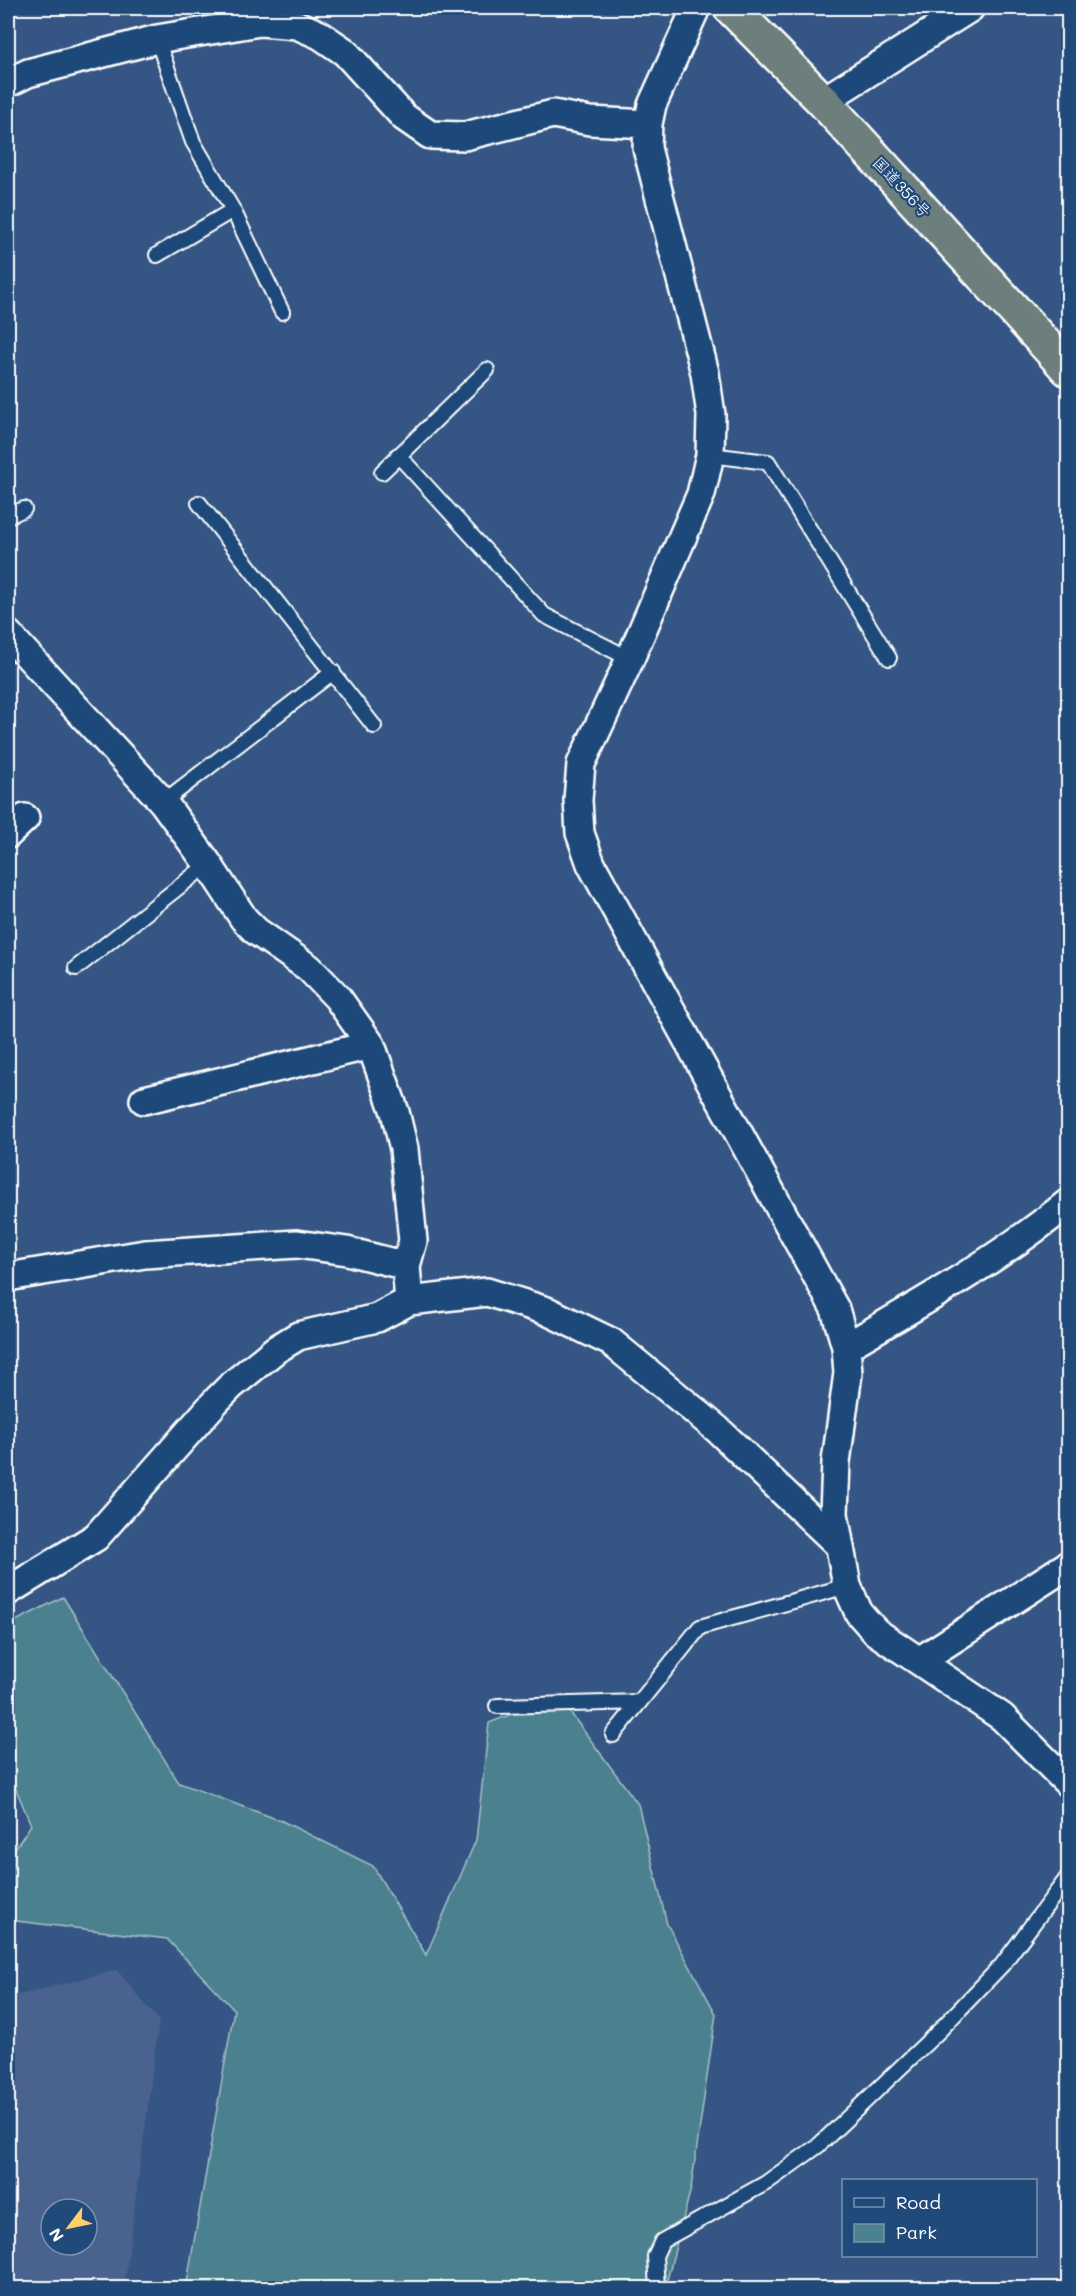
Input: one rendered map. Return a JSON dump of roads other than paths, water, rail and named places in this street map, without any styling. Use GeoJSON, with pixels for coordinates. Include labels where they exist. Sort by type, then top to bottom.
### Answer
{"type":"FeatureCollection","features":[{"type":"Feature","properties":{"kind":"highway","name":"国道356号"},"geometry":{"type":"LineString","coordinates":[[731,8],[823,100],[1068,369]]}},
{"type":"Feature","properties":{"kind":"street"},"geometry":{"type":"LineString","coordinates":[[696,8],[652,105],[647,148],[705,373],[711,415],[710,455],[700,494],[630,659],[581,764],[578,800],[580,833],[591,864],[835,1309],[846,1347],[848,1374],[836,1462],[834,1514],[847,1586],[859,1613],[876,1632],[1002,1717],[1068,1783]]}},
{"type":"Feature","properties":{"kind":"street"},"geometry":{"type":"LineString","coordinates":[[823,100],[970,8]]}},
{"type":"Feature","properties":{"kind":"street"},"geometry":{"type":"LineString","coordinates":[[8,83],[28,73],[158,39],[292,16],[345,52],[404,117],[430,135],[465,136],[553,114],[590,121],[648,124]]}},
{"type":"Feature","properties":{"kind":"street"},"geometry":{"type":"LineString","coordinates":[[8,634],[163,802],[244,919],[256,931],[309,968],[337,998],[371,1045],[395,1112],[404,1149],[413,1241],[406,1266],[409,1301]]}},
{"type":"Feature","properties":{"kind":"street"},"geometry":{"type":"LineString","coordinates":[[144,1100],[371,1045]]}},
{"type":"Feature","properties":{"kind":"street"},"geometry":{"type":"LineString","coordinates":[[846,1347],[964,1279],[1027,1237],[1068,1203]]}},
{"type":"Feature","properties":{"kind":"street"},"geometry":{"type":"LineString","coordinates":[[8,1277],[145,1254],[297,1244],[347,1251],[406,1266]]}},
{"type":"Feature","properties":{"kind":"street"},"geometry":{"type":"LineString","coordinates":[[8,1591],[96,1537],[216,1401],[275,1350],[298,1336],[377,1318],[409,1301],[487,1292],[547,1311],[611,1342],[717,1429],[839,1545]]}},
{"type":"Feature","properties":{"kind":"street"},"geometry":{"type":"LineString","coordinates":[[919,1661],[1068,1565]]}},
{"type":"Feature","properties":{"kind":"lane"},"geometry":{"type":"LineString","coordinates":[[158,39],[193,142],[233,210],[282,312]]}},
{"type":"Feature","properties":{"kind":"lane"},"geometry":{"type":"LineString","coordinates":[[157,255],[233,210]]}},
{"type":"Feature","properties":{"kind":"lane"},"geometry":{"type":"LineString","coordinates":[[382,472],[487,370]]}},
{"type":"Feature","properties":{"kind":"lane"},"geometry":{"type":"LineString","coordinates":[[398,455],[544,615],[630,659]]}},
{"type":"Feature","properties":{"kind":"lane"},"geometry":{"type":"LineString","coordinates":[[710,455],[768,462],[889,658]]}},
{"type":"Feature","properties":{"kind":"lane"},"geometry":{"type":"LineString","coordinates":[[199,503],[374,726]]}},
{"type":"Feature","properties":{"kind":"lane"},"geometry":{"type":"LineString","coordinates":[[8,516],[24,509]]}},
{"type":"Feature","properties":{"kind":"lane"},"geometry":{"type":"LineString","coordinates":[[163,802],[333,672]]}},
{"type":"Feature","properties":{"kind":"lane"},"geometry":{"type":"LineString","coordinates":[[76,968],[208,864]]}},
{"type":"Feature","properties":{"kind":"lane"},"geometry":{"type":"LineString","coordinates":[[613,1735],[700,1627],[847,1586]]}},
{"type":"Feature","properties":{"kind":"lane"},"geometry":{"type":"LineString","coordinates":[[497,1706],[640,1702]]}},
{"type":"Feature","properties":{"kind":"lane"},"geometry":{"type":"LineString","coordinates":[[657,2289],[655,2256],[662,2241],[766,2183],[819,2145],[939,2031],[1002,1965],[1068,1877]]}}]}
